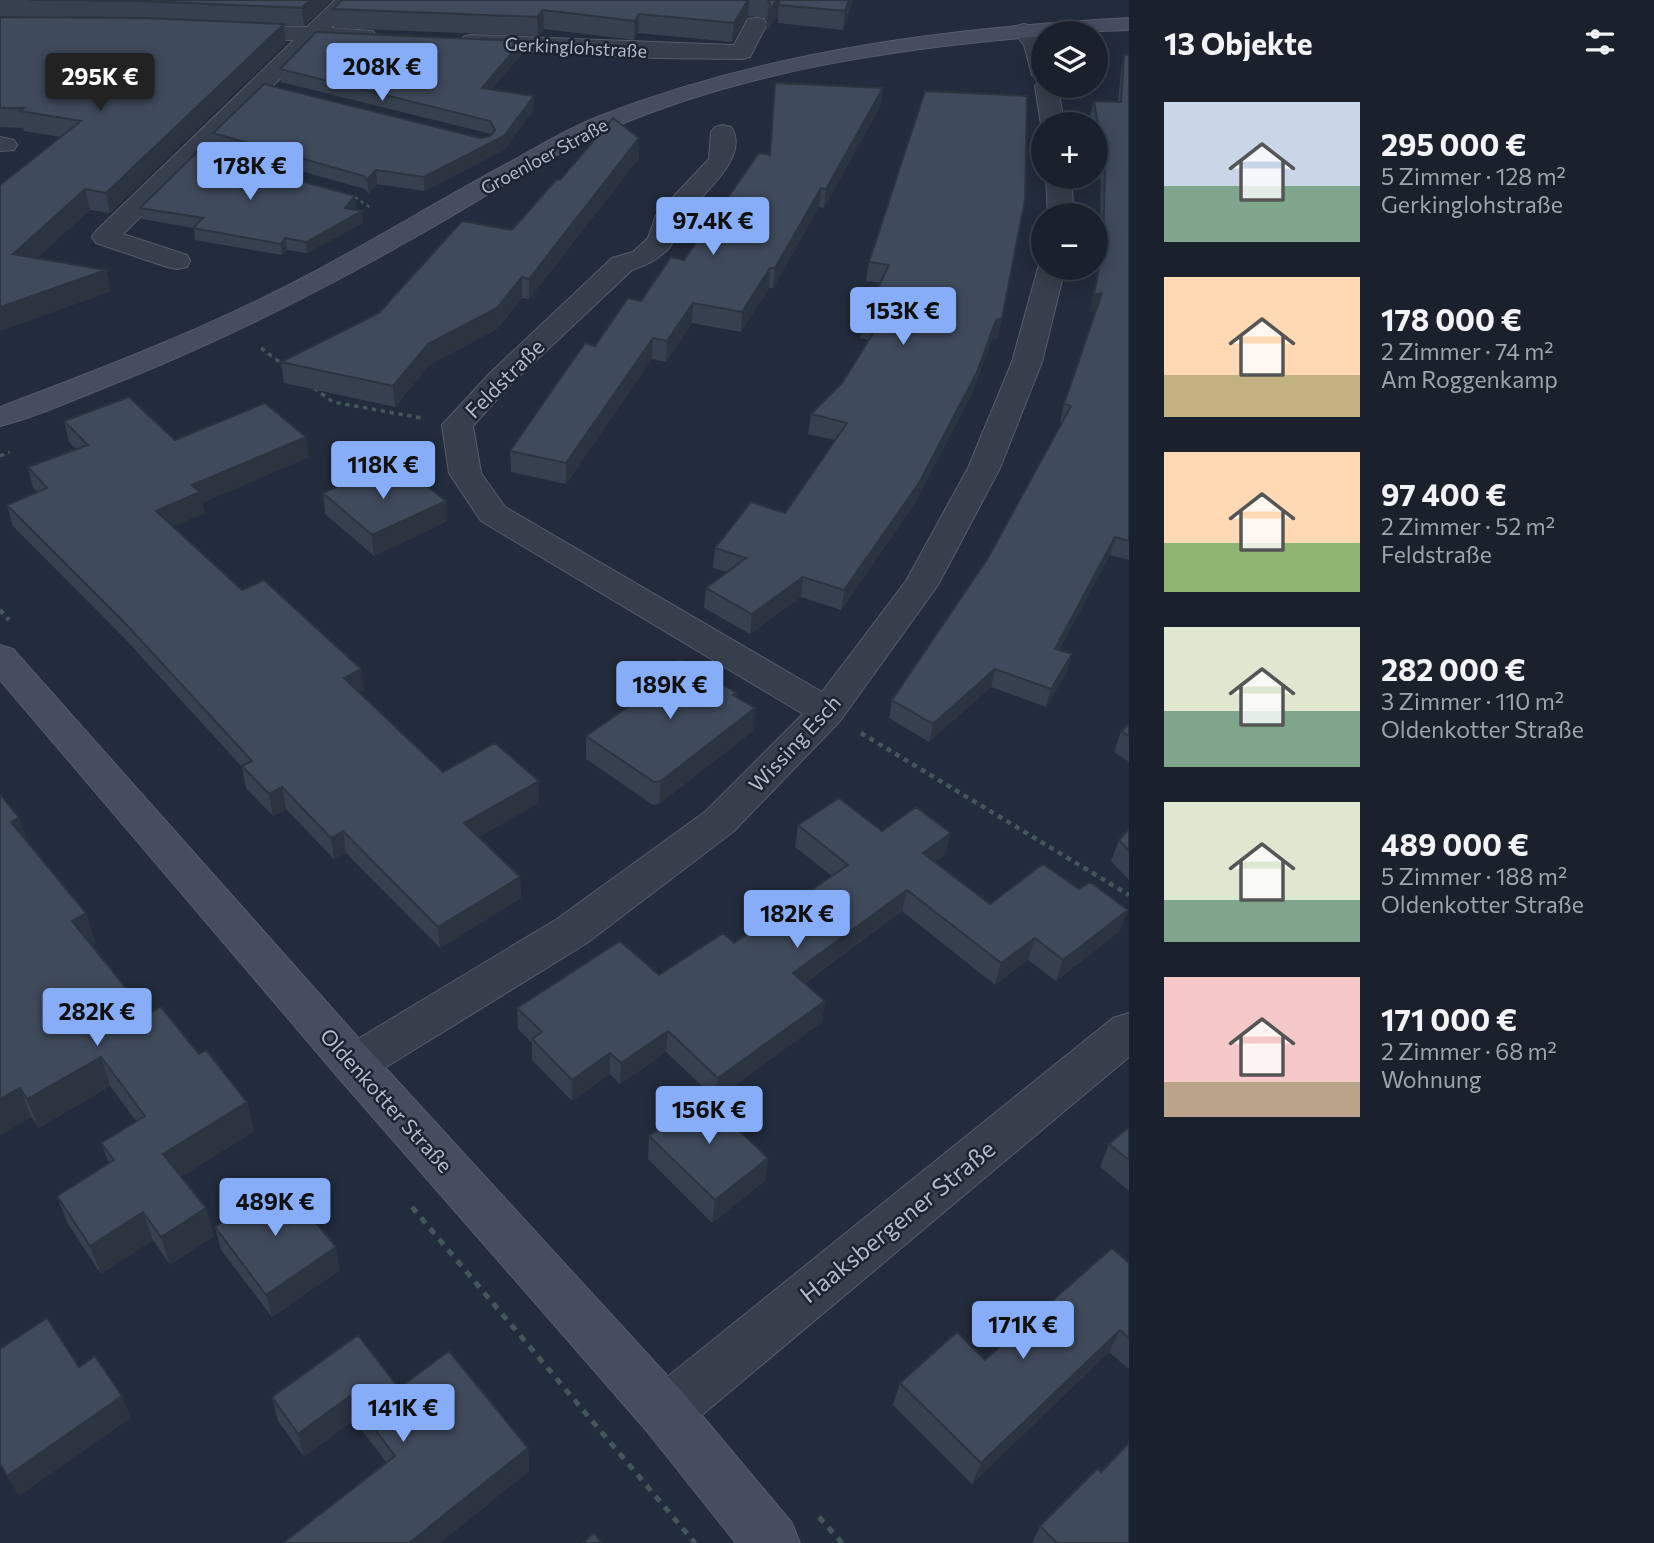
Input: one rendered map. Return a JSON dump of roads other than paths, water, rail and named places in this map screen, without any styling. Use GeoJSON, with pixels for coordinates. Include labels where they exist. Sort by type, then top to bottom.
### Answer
{"type":"FeatureCollection","features":[{"type":"Feature","properties":{"kind":"street"},"geometry":{"type":"LineString","coordinates":[[177,261],[105,237],[347,0]]}},
{"type":"Feature","properties":{"kind":"street","name":"Gerkinglohstraße"},"geometry":{"type":"LineString","coordinates":[[451,41],[656,51],[742,52],[756,24]]}},
{"type":"Feature","properties":{"kind":"street","name":"Groenloer Straße"},"geometry":{"type":"LineString","coordinates":[[0,417],[109,376],[229,326],[302,290],[604,123],[701,90],[821,58],[902,44],[1024,31],[1129,24]]}},
{"type":"Feature","properties":{"kind":"street"},"geometry":{"type":"LineString","coordinates":[[216,30],[383,37]]}},
{"type":"Feature","properties":{"kind":"street"},"geometry":{"type":"LineString","coordinates":[[1024,31],[1031,39]]}},
{"type":"Feature","properties":{"kind":"street"},"geometry":{"type":"LineString","coordinates":[[261,86],[287,93]]}},
{"type":"Feature","properties":{"kind":"street","name":"Feldstraße"},"geometry":{"type":"LineString","coordinates":[[723,132],[721,160],[665,221],[661,241],[642,258],[622,264],[500,379],[457,425],[465,473],[493,514],[827,712]]}},
{"type":"Feature","properties":{"kind":"street"},"geometry":{"type":"LineString","coordinates":[[193,150],[218,158]]}},
{"type":"Feature","properties":{"kind":"street","name":"Wissing Esch"},"geometry":{"type":"LineString","coordinates":[[354,1064],[572,931],[720,821],[827,712],[921,585],[984,468],[1027,362],[1049,280]]}},
{"type":"Feature","properties":{"kind":"street","name":"Oldenkotter Straße"},"geometry":{"type":"LineString","coordinates":[[0,657],[354,1064],[665,1412],[772,1543]]}},
{"type":"Feature","properties":{"kind":"street","name":"Haaksbergener Straße"},"geometry":{"type":"LineString","coordinates":[[665,1412],[1129,1031]]}}]}
